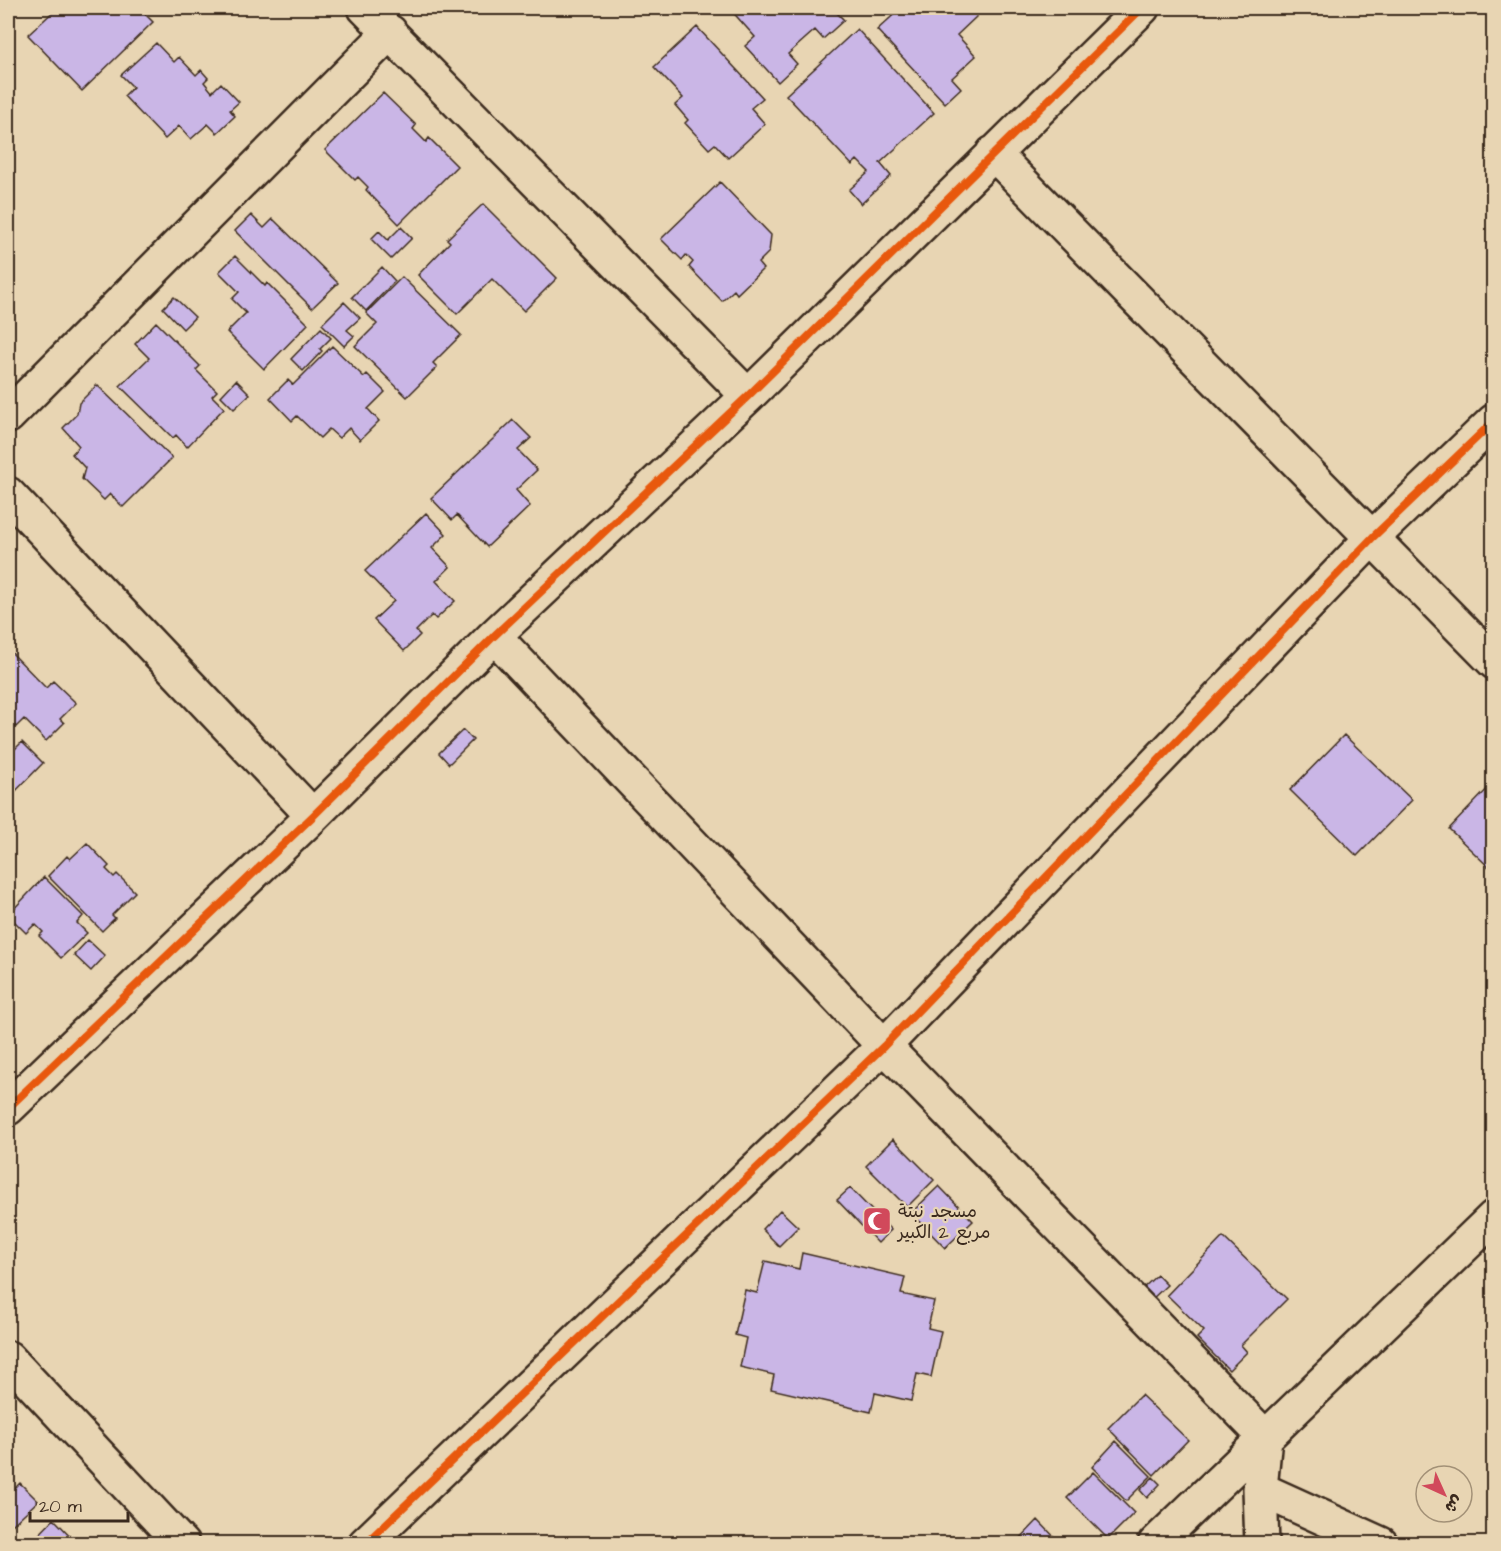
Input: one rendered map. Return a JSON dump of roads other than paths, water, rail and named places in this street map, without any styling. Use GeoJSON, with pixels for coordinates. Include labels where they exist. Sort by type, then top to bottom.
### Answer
{"type":"FeatureCollection","features":[{"type":"Feature","properties":{"kind":"street"},"geometry":{"type":"LineString","coordinates":[[365,8],[748,396]]}},
{"type":"Feature","properties":{"kind":"street"},"geometry":{"type":"LineString","coordinates":[[8,1108],[313,816],[494,636],[748,396],[1142,8]]}},
{"type":"Feature","properties":{"kind":"street"},"geometry":{"type":"LineString","coordinates":[[8,416],[390,32]]}},
{"type":"Feature","properties":{"kind":"street"},"geometry":{"type":"LineString","coordinates":[[993,153],[1494,662]]}},
{"type":"Feature","properties":{"kind":"street"},"geometry":{"type":"LineString","coordinates":[[365,1544],[884,1046],[1373,537],[1494,421]]}},
{"type":"Feature","properties":{"kind":"street"},"geometry":{"type":"LineString","coordinates":[[8,494],[313,816]]}},
{"type":"Feature","properties":{"kind":"street"},"geometry":{"type":"LineString","coordinates":[[494,636],[884,1046],[1265,1437],[1260,1489],[1262,1544]]}},
{"type":"Feature","properties":{"kind":"street"},"geometry":{"type":"LineString","coordinates":[[1155,1544],[1494,1217]]}},
{"type":"Feature","properties":{"kind":"street"},"geometry":{"type":"LineString","coordinates":[[8,1358],[182,1544]]}},
{"type":"Feature","properties":{"kind":"street"},"geometry":{"type":"LineString","coordinates":[[1260,1489],[1381,1544]]}},
{"type":"Feature","properties":{"kind":"place","name":"مسجد نبتة مربع 2 الكبير"},"geometry":{"type":"Point","coordinates":[877,1221]}}]}
